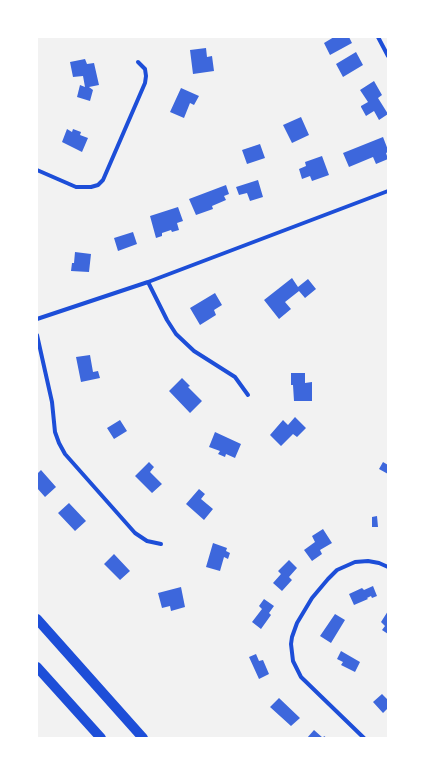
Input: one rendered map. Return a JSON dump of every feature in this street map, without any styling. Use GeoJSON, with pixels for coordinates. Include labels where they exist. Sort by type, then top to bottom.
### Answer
{"type":"FeatureCollection","features":[{"type":"Feature","properties":{"kind":"highway"},"geometry":{"type":"LineString","coordinates":[[37,619],[143,738]]}},
{"type":"Feature","properties":{"kind":"highway"},"geometry":{"type":"LineString","coordinates":[[37,667],[101,738]]}},
{"type":"Feature","properties":{"kind":"street"},"geometry":{"type":"LineString","coordinates":[[378,37],[388,56]]}},
{"type":"Feature","properties":{"kind":"street"},"geometry":{"type":"LineString","coordinates":[[37,170],[76,187],[91,187],[98,185],[102,180],[145,83],[145,69],[138,62]]}},
{"type":"Feature","properties":{"kind":"street"},"geometry":{"type":"LineString","coordinates":[[37,319],[148,282],[388,192]]}},
{"type":"Feature","properties":{"kind":"street"},"geometry":{"type":"LineString","coordinates":[[148,282],[167,320],[176,334],[194,351],[235,377],[248,395]]}},
{"type":"Feature","properties":{"kind":"street"},"geometry":{"type":"LineString","coordinates":[[37,335],[52,402],[55,432],[65,454],[135,533],[147,541],[161,544]]}},
{"type":"Feature","properties":{"kind":"street"},"geometry":{"type":"LineString","coordinates":[[364,738],[301,677],[293,661],[292,637],[296,623],[312,598],[328,579],[338,570],[355,562],[368,561],[388,566]]}},
{"type":"Feature","properties":{"kind":"building"},"geometry":{"type":"Polygon","coordinates":[[[334,37],[349,37],[352,43],[330,55],[324,43],[334,37]]]}},
{"type":"Feature","properties":{"kind":"building"},"geometry":{"type":"Polygon","coordinates":[[[206,48],[207,57],[212,56],[214,71],[193,74],[190,50],[206,48]]]}},
{"type":"Feature","properties":{"kind":"building"},"geometry":{"type":"Polygon","coordinates":[[[356,52],[363,65],[343,77],[336,64],[356,52]]]}},
{"type":"Feature","properties":{"kind":"building"},"geometry":{"type":"Polygon","coordinates":[[[85,59],[87,64],[94,63],[99,85],[89,87],[93,90],[90,101],[77,97],[80,85],[85,87],[83,76],[73,77],[70,62],[85,59]]]}},
{"type":"Feature","properties":{"kind":"building"},"geometry":{"type":"Polygon","coordinates":[[[374,81],[382,95],[378,98],[388,114],[379,120],[374,111],[366,116],[361,107],[368,102],[360,90],[374,81]]]}},
{"type":"Feature","properties":{"kind":"building"},"geometry":{"type":"Polygon","coordinates":[[[181,88],[199,96],[194,105],[190,103],[184,118],[170,112],[181,88]]]}},
{"type":"Feature","properties":{"kind":"building"},"geometry":{"type":"Polygon","coordinates":[[[301,117],[309,135],[292,143],[283,125],[301,117]]]}},
{"type":"Feature","properties":{"kind":"building"},"geometry":{"type":"Polygon","coordinates":[[[67,129],[72,132],[73,129],[81,132],[80,135],[88,138],[82,152],[62,142],[67,129]]]}},
{"type":"Feature","properties":{"kind":"building"},"geometry":{"type":"Polygon","coordinates":[[[383,137],[388,150],[386,153],[388,159],[376,164],[373,157],[349,167],[343,153],[383,137]]]}},
{"type":"Feature","properties":{"kind":"building"},"geometry":{"type":"Polygon","coordinates":[[[260,144],[265,158],[247,164],[242,150],[260,144]]]}},
{"type":"Feature","properties":{"kind":"building"},"geometry":{"type":"Polygon","coordinates":[[[322,156],[329,175],[312,181],[310,176],[302,179],[299,169],[306,166],[305,162],[322,156]]]}},
{"type":"Feature","properties":{"kind":"building"},"geometry":{"type":"Polygon","coordinates":[[[258,180],[263,197],[250,201],[247,193],[239,195],[236,187],[258,180]]]}},
{"type":"Feature","properties":{"kind":"building"},"geometry":{"type":"Polygon","coordinates":[[[226,185],[229,194],[224,196],[226,200],[212,206],[213,209],[196,215],[189,199],[226,185]]]}},
{"type":"Feature","properties":{"kind":"building"},"geometry":{"type":"Polygon","coordinates":[[[178,207],[183,221],[177,223],[179,230],[172,232],[171,230],[162,233],[162,236],[156,238],[150,216],[178,207]]]}},
{"type":"Feature","properties":{"kind":"building"},"geometry":{"type":"Polygon","coordinates":[[[133,232],[137,244],[118,251],[114,238],[133,232]]]}},
{"type":"Feature","properties":{"kind":"building"},"geometry":{"type":"Polygon","coordinates":[[[75,252],[91,254],[89,272],[71,271],[72,263],[74,263],[75,252]]]}},
{"type":"Feature","properties":{"kind":"building"},"geometry":{"type":"Polygon","coordinates":[[[292,278],[298,287],[308,279],[316,289],[305,298],[299,291],[285,302],[291,309],[279,319],[264,300],[292,278]]]}},
{"type":"Feature","properties":{"kind":"building"},"geometry":{"type":"Polygon","coordinates":[[[215,293],[222,305],[214,310],[216,315],[200,325],[190,308],[215,293]]]}},
{"type":"Feature","properties":{"kind":"building"},"geometry":{"type":"Polygon","coordinates":[[[90,355],[93,372],[98,371],[100,378],[81,382],[76,357],[90,355]]]}},
{"type":"Feature","properties":{"kind":"building"},"geometry":{"type":"Polygon","coordinates":[[[291,373],[305,373],[305,383],[312,382],[312,401],[294,401],[293,385],[291,385],[291,373]]]}},
{"type":"Feature","properties":{"kind":"building"},"geometry":{"type":"Polygon","coordinates":[[[182,378],[190,386],[188,387],[202,401],[190,413],[169,391],[182,378]]]}},
{"type":"Feature","properties":{"kind":"building"},"geometry":{"type":"Polygon","coordinates":[[[295,417],[306,428],[297,437],[293,434],[281,446],[270,435],[283,420],[288,425],[295,417]]]}},
{"type":"Feature","properties":{"kind":"building"},"geometry":{"type":"Polygon","coordinates":[[[120,420],[127,431],[114,439],[107,428],[120,420]]]}},
{"type":"Feature","properties":{"kind":"building"},"geometry":{"type":"Polygon","coordinates":[[[215,432],[241,444],[235,458],[226,454],[225,457],[218,454],[220,451],[209,447],[215,432]]]}},
{"type":"Feature","properties":{"kind":"building"},"geometry":{"type":"Polygon","coordinates":[[[149,462],[154,467],[150,472],[162,484],[152,493],[135,476],[149,462]]]}},
{"type":"Feature","properties":{"kind":"building"},"geometry":{"type":"Polygon","coordinates":[[[383,462],[388,465],[388,474],[379,469],[383,462]]]}},
{"type":"Feature","properties":{"kind":"building"},"geometry":{"type":"Polygon","coordinates":[[[41,470],[56,487],[45,497],[37,488],[37,474],[41,470]]]}},
{"type":"Feature","properties":{"kind":"building"},"geometry":{"type":"Polygon","coordinates":[[[199,489],[205,494],[201,499],[213,509],[204,520],[186,504],[199,489]]]}},
{"type":"Feature","properties":{"kind":"building"},"geometry":{"type":"Polygon","coordinates":[[[69,503],[86,521],[75,531],[58,513],[69,503]]]}},
{"type":"Feature","properties":{"kind":"building"},"geometry":{"type":"Polygon","coordinates":[[[377,516],[378,527],[372,527],[372,517],[377,516]]]}},
{"type":"Feature","properties":{"kind":"building"},"geometry":{"type":"Polygon","coordinates":[[[323,529],[332,543],[320,550],[322,554],[312,561],[304,550],[315,542],[312,536],[323,529]]]}},
{"type":"Feature","properties":{"kind":"building"},"geometry":{"type":"Polygon","coordinates":[[[213,543],[227,548],[226,551],[230,553],[228,559],[224,557],[220,571],[206,567],[213,543]]]}},
{"type":"Feature","properties":{"kind":"building"},"geometry":{"type":"Polygon","coordinates":[[[114,554],[130,571],[120,580],[104,564],[114,554]]]}},
{"type":"Feature","properties":{"kind":"building"},"geometry":{"type":"Polygon","coordinates":[[[289,560],[297,568],[289,577],[292,580],[282,591],[273,583],[281,574],[278,571],[289,560]]]}},
{"type":"Feature","properties":{"kind":"building"},"geometry":{"type":"Polygon","coordinates":[[[373,586],[377,596],[372,598],[371,596],[367,598],[368,599],[354,605],[349,594],[362,588],[364,590],[373,586]]]}},
{"type":"Feature","properties":{"kind":"building"},"geometry":{"type":"Polygon","coordinates":[[[181,587],[185,607],[171,611],[170,606],[162,608],[158,593],[181,587]]]}},
{"type":"Feature","properties":{"kind":"building"},"geometry":{"type":"Polygon","coordinates":[[[264,599],[274,606],[269,613],[271,615],[261,629],[252,622],[262,609],[259,606],[264,599]]]}},
{"type":"Feature","properties":{"kind":"building"},"geometry":{"type":"Polygon","coordinates":[[[388,611],[388,634],[382,630],[385,626],[381,622],[388,611]]]}},
{"type":"Feature","properties":{"kind":"building"},"geometry":{"type":"Polygon","coordinates":[[[335,614],[345,620],[331,643],[320,636],[335,614]]]}},
{"type":"Feature","properties":{"kind":"building"},"geometry":{"type":"Polygon","coordinates":[[[341,651],[360,662],[355,672],[341,665],[343,662],[337,659],[341,651]]]}},
{"type":"Feature","properties":{"kind":"building"},"geometry":{"type":"Polygon","coordinates":[[[256,654],[259,661],[263,660],[269,674],[259,679],[249,657],[256,654]]]}},
{"type":"Feature","properties":{"kind":"building"},"geometry":{"type":"Polygon","coordinates":[[[382,694],[388,700],[388,708],[383,713],[373,702],[382,694]]]}},
{"type":"Feature","properties":{"kind":"building"},"geometry":{"type":"Polygon","coordinates":[[[279,698],[300,718],[291,726],[270,707],[279,698]]]}},
{"type":"Feature","properties":{"kind":"building"},"geometry":{"type":"Polygon","coordinates":[[[314,730],[323,738],[307,738],[314,730]]]}}]}
